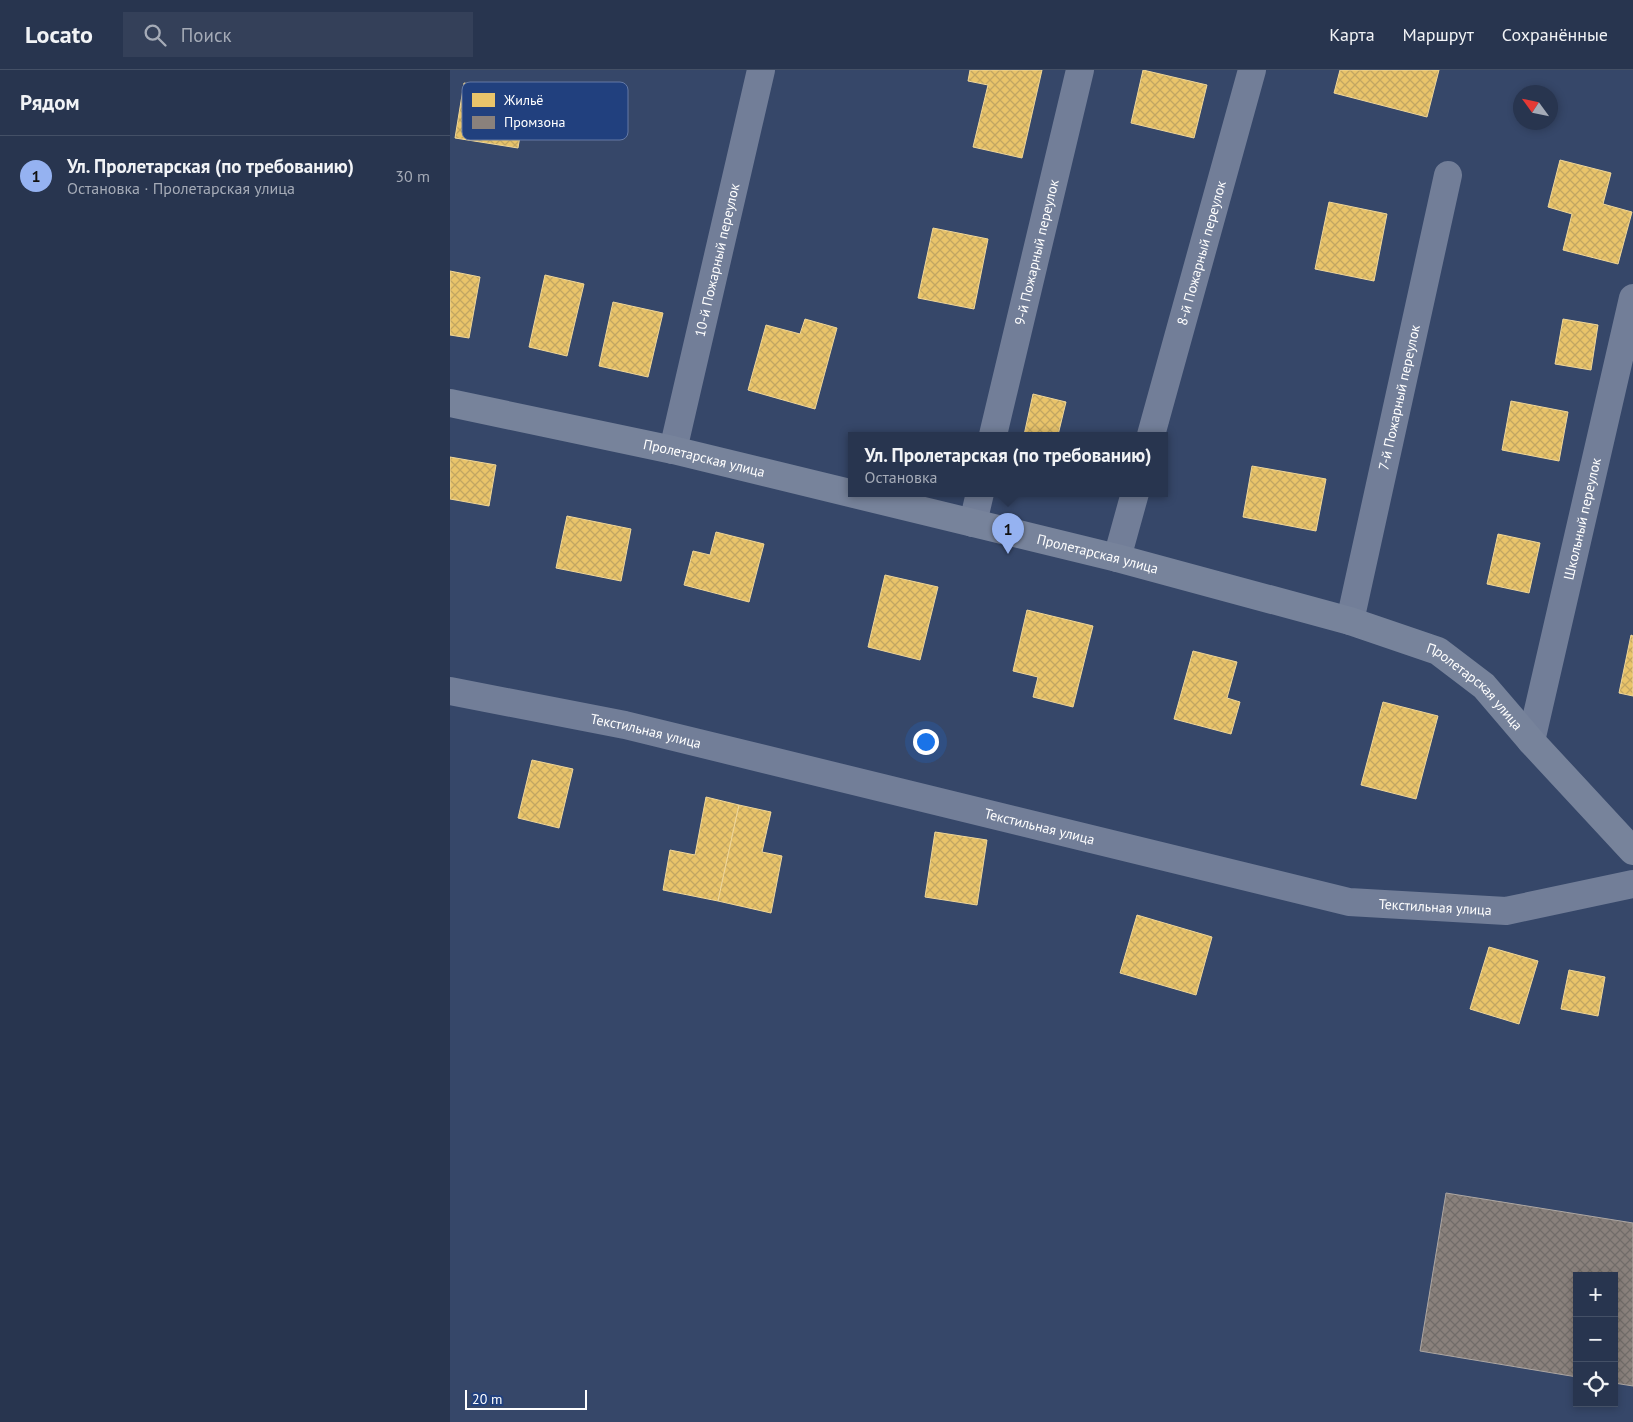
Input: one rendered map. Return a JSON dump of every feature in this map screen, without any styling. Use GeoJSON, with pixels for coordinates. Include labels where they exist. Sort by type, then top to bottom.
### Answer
{"type":"FeatureCollection","features":[{"type":"Feature","properties":{"kind":"street","name":"10-й Пожарный переулок"},"geometry":{"type":"LineString","coordinates":[[672,450],[761,70]]}},
{"type":"Feature","properties":{"kind":"street","name":"9-й Пожарный переулок"},"geometry":{"type":"LineString","coordinates":[[994,432],[1080,70]]}},
{"type":"Feature","properties":{"kind":"street","name":"8-й Пожарный переулок"},"geometry":{"type":"LineString","coordinates":[[1152,432],[1252,70]]}},
{"type":"Feature","properties":{"kind":"street","name":"7-й Пожарный переулок"},"geometry":{"type":"LineString","coordinates":[[1350,621],[1448,175]]}},
{"type":"Feature","properties":{"kind":"street","name":"Школьный переулок"},"geometry":{"type":"LineString","coordinates":[[1531,741],[1633,298]]}},
{"type":"Feature","properties":{"kind":"street","name":"Пролетарская улица"},"geometry":{"type":"LineString","coordinates":[[450,403],[672,450],[848,493]]}},
{"type":"Feature","properties":{"kind":"street","name":"Пролетарская улица"},"geometry":{"type":"LineString","coordinates":[[866,497],[1117,558],[1350,621],[1438,651],[1484,686],[1531,741],[1633,851]]}},
{"type":"Feature","properties":{"kind":"street"},"geometry":{"type":"LineString","coordinates":[[973,523],[979,497]]}},
{"type":"Feature","properties":{"kind":"street"},"geometry":{"type":"LineString","coordinates":[[1117,558],[1134,497]]}},
{"type":"Feature","properties":{"kind":"street","name":"Текстильная улица"},"geometry":{"type":"LineString","coordinates":[[450,691],[634,727],[1348,902],[1506,910],[1633,884]]}},
{"type":"Feature","properties":{"kind":"building: Жильё"},"geometry":{"type":"Polygon","coordinates":[[[970,70],[1042,70],[1022,158],[973,147],[988,85],[968,81],[970,70]]]}},
{"type":"Feature","properties":{"kind":"building: Жильё"},"geometry":{"type":"Polygon","coordinates":[[[1143,70],[1207,85],[1194,138],[1131,123],[1143,70]]]}},
{"type":"Feature","properties":{"kind":"building: Жильё"},"geometry":{"type":"Polygon","coordinates":[[[1340,70],[1439,70],[1427,117],[1334,93],[1340,70]]]}},
{"type":"Feature","properties":{"kind":"building: Жильё"},"geometry":{"type":"Polygon","coordinates":[[[462,95],[462,139],[455,138],[462,95]]]}},
{"type":"Feature","properties":{"kind":"building: Жильё"},"geometry":{"type":"Polygon","coordinates":[[[468,140],[519,140],[518,148],[468,140]]]}},
{"type":"Feature","properties":{"kind":"building: Жильё"},"geometry":{"type":"Polygon","coordinates":[[[1560,160],[1611,173],[1603,204],[1632,212],[1618,264],[1563,250],[1572,214],[1548,207],[1560,160]]]}},
{"type":"Feature","properties":{"kind":"building: Жильё"},"geometry":{"type":"Polygon","coordinates":[[[1329,202],[1387,214],[1374,281],[1315,269],[1329,202]]]}},
{"type":"Feature","properties":{"kind":"building: Жильё"},"geometry":{"type":"Polygon","coordinates":[[[933,228],[988,239],[974,309],[918,298],[933,228]]]}},
{"type":"Feature","properties":{"kind":"building: Жильё"},"geometry":{"type":"Polygon","coordinates":[[[450,271],[480,277],[469,338],[450,335],[450,271]]]}},
{"type":"Feature","properties":{"kind":"building: Жильё"},"geometry":{"type":"Polygon","coordinates":[[[545,275],[584,284],[567,356],[529,347],[545,275]]]}},
{"type":"Feature","properties":{"kind":"building: Жильё"},"geometry":{"type":"Polygon","coordinates":[[[613,302],[663,313],[648,377],[599,366],[613,302]]]}},
{"type":"Feature","properties":{"kind":"building: Жильё"},"geometry":{"type":"Polygon","coordinates":[[[805,319],[837,328],[815,409],[748,390],[766,325],[800,334],[805,319]]]}},
{"type":"Feature","properties":{"kind":"building: Жильё"},"geometry":{"type":"Polygon","coordinates":[[[1563,319],[1598,325],[1591,370],[1555,364],[1563,319]]]}},
{"type":"Feature","properties":{"kind":"building: Жильё"},"geometry":{"type":"Polygon","coordinates":[[[1033,394],[1066,402],[1059,432],[1025,432],[1033,394]]]}},
{"type":"Feature","properties":{"kind":"building: Жильё"},"geometry":{"type":"Polygon","coordinates":[[[1511,401],[1568,412],[1559,461],[1502,450],[1511,401]]]}},
{"type":"Feature","properties":{"kind":"building: Жильё"},"geometry":{"type":"Polygon","coordinates":[[[450,457],[496,465],[489,506],[450,499],[450,457]]]}},
{"type":"Feature","properties":{"kind":"building: Жильё"},"geometry":{"type":"Polygon","coordinates":[[[1252,466],[1326,479],[1316,531],[1243,517],[1252,466]]]}},
{"type":"Feature","properties":{"kind":"building: Жильё"},"geometry":{"type":"Polygon","coordinates":[[[567,516],[631,529],[621,581],[556,568],[567,516]]]}},
{"type":"Feature","properties":{"kind":"building: Жильё"},"geometry":{"type":"Polygon","coordinates":[[[716,532],[764,544],[749,602],[684,585],[693,551],[710,555],[716,532]]]}},
{"type":"Feature","properties":{"kind":"building: Жильё"},"geometry":{"type":"Polygon","coordinates":[[[1498,534],[1540,543],[1529,593],[1487,584],[1498,534]]]}},
{"type":"Feature","properties":{"kind":"building: Жильё"},"geometry":{"type":"Polygon","coordinates":[[[885,575],[938,587],[920,660],[868,647],[885,575]]]}},
{"type":"Feature","properties":{"kind":"building: Жильё"},"geometry":{"type":"Polygon","coordinates":[[[1027,610],[1093,626],[1073,707],[1033,697],[1038,677],[1013,671],[1027,610]]]}},
{"type":"Feature","properties":{"kind":"building: Жильё"},"geometry":{"type":"Polygon","coordinates":[[[1631,635],[1633,636],[1633,696],[1619,693],[1631,635]]]}},
{"type":"Feature","properties":{"kind":"building: Жильё"},"geometry":{"type":"Polygon","coordinates":[[[1193,651],[1237,662],[1227,698],[1240,702],[1231,734],[1174,719],[1193,651]]]}},
{"type":"Feature","properties":{"kind":"building: Жильё"},"geometry":{"type":"Polygon","coordinates":[[[1383,702],[1438,716],[1416,799],[1361,785],[1383,702]]]}},
{"type":"Feature","properties":{"kind":"building: Жильё"},"geometry":{"type":"Polygon","coordinates":[[[532,760],[573,769],[559,828],[518,818],[532,760]]]}},
{"type":"Feature","properties":{"kind":"building: Жильё"},"geometry":{"type":"Polygon","coordinates":[[[706,797],[739,805],[718,901],[663,890],[670,850],[695,855],[706,797]]]}},
{"type":"Feature","properties":{"kind":"building: Жильё"},"geometry":{"type":"Polygon","coordinates":[[[739,805],[771,812],[762,852],[782,856],[771,913],[718,901],[739,805]]]}},
{"type":"Feature","properties":{"kind":"building: Жильё"},"geometry":{"type":"Polygon","coordinates":[[[935,832],[987,840],[977,905],[925,897],[935,832]]]}},
{"type":"Feature","properties":{"kind":"building: Жильё"},"geometry":{"type":"Polygon","coordinates":[[[1137,915],[1212,937],[1196,995],[1120,973],[1137,915]]]}},
{"type":"Feature","properties":{"kind":"building: Жильё"},"geometry":{"type":"Polygon","coordinates":[[[1489,947],[1538,961],[1519,1024],[1470,1009],[1489,947]]]}},
{"type":"Feature","properties":{"kind":"building: Жильё"},"geometry":{"type":"Polygon","coordinates":[[[1569,970],[1605,977],[1598,1016],[1561,1009],[1569,970]]]}},
{"type":"Feature","properties":{"kind":"building: Промзона"},"geometry":{"type":"Polygon","coordinates":[[[1446,1193],[1633,1223],[1633,1386],[1618,1384],[1618,1272],[1573,1272],[1573,1376],[1420,1351],[1446,1193]]]}},
{"type":"Feature","properties":{"kind":"place","name":"Ул. Пролетарская (по требованию)"},"geometry":{"type":"Point","coordinates":[1008,554]}}]}
